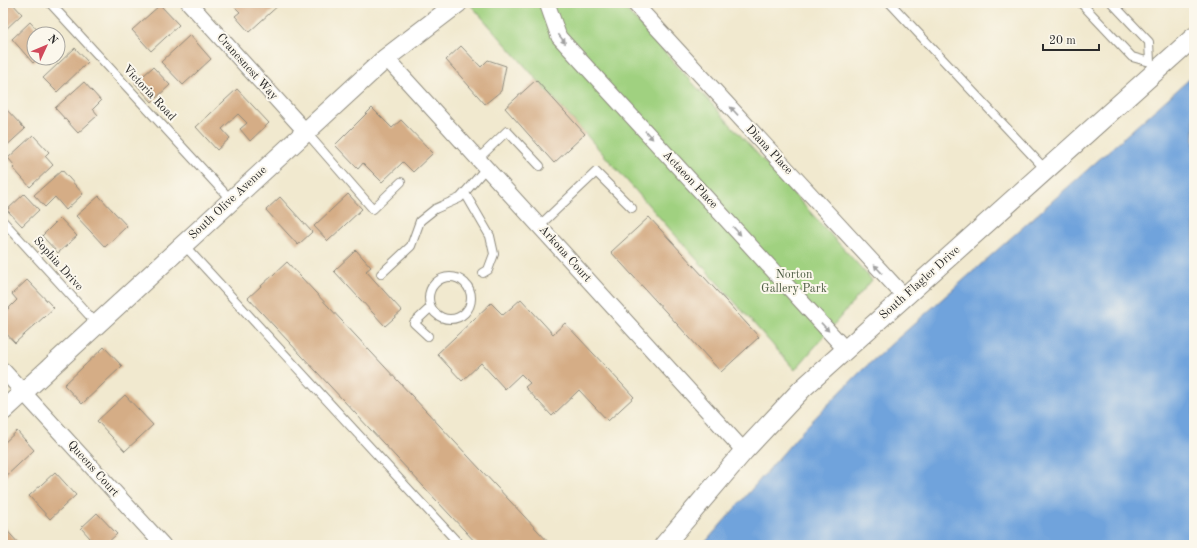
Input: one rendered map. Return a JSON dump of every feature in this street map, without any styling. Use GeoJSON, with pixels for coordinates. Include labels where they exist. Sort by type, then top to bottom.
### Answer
{"type":"FeatureCollection","features":[{"type":"Feature","properties":{"kind":"street","name":"Cranesnest Way"},"geometry":{"type":"LineString","coordinates":[[189,3],[306,132]]}},
{"type":"Feature","properties":{"kind":"street","name":"South Olive Avenue"},"geometry":{"type":"LineString","coordinates":[[3,411],[386,58],[458,3]]}},
{"type":"Feature","properties":{"kind":"street","name":"Actaeon Place"},"geometry":{"type":"LineString","coordinates":[[547,3],[559,37],[845,349]]}},
{"type":"Feature","properties":{"kind":"street","name":"Diana Place"},"geometry":{"type":"LineString","coordinates":[[634,3],[905,297]]}},
{"type":"Feature","properties":{"kind":"street","name":"South Flagler Drive"},"geometry":{"type":"LineString","coordinates":[[664,545],[744,451],[802,389],[1045,170],[1154,66],[1194,37]]}},
{"type":"Feature","properties":{"kind":"street","name":"Arkona Court"},"geometry":{"type":"LineString","coordinates":[[386,58],[744,451]]}},
{"type":"Feature","properties":{"kind":"street","name":"Queens Court"},"geometry":{"type":"LineString","coordinates":[[3,370],[163,545]]}},
{"type":"Feature","properties":{"kind":"lane","name":"Victoria Road"},"geometry":{"type":"LineString","coordinates":[[50,3],[231,200]]}},
{"type":"Feature","properties":{"kind":"lane"},"geometry":{"type":"LineString","coordinates":[[890,3],[1045,170]]}},
{"type":"Feature","properties":{"kind":"lane"},"geometry":{"type":"LineString","coordinates":[[1081,3],[1132,57],[1154,66]]}},
{"type":"Feature","properties":{"kind":"lane"},"geometry":{"type":"LineString","coordinates":[[1112,3],[1149,42],[1154,66]]}},
{"type":"Feature","properties":{"kind":"lane"},"geometry":{"type":"LineString","coordinates":[[381,274],[411,246],[420,221],[435,209],[460,198],[465,193],[475,178],[482,163],[507,131],[540,166]]}},
{"type":"Feature","properties":{"kind":"lane"},"geometry":{"type":"LineString","coordinates":[[306,132],[373,209],[401,182]]}},
{"type":"Feature","properties":{"kind":"lane"},"geometry":{"type":"LineString","coordinates":[[539,226],[596,172],[632,208]]}},
{"type":"Feature","properties":{"kind":"lane"},"geometry":{"type":"LineString","coordinates":[[465,193],[490,236],[494,254],[488,270],[483,273]]}},
{"type":"Feature","properties":{"kind":"lane","name":"Sophia Drive"},"geometry":{"type":"LineString","coordinates":[[3,221],[96,324]]}},
{"type":"Feature","properties":{"kind":"lane"},"geometry":{"type":"LineString","coordinates":[[183,244],[460,545]]}},
{"type":"Feature","properties":{"kind":"lane"},"geometry":{"type":"LineString","coordinates":[[428,336],[414,323],[430,307],[429,294],[436,282],[448,277],[465,279],[471,299],[470,306],[461,316],[447,319],[440,317],[430,307]]}},
{"type":"Feature","properties":{"kind":"green space","name":"Norton Gallery Park"},"geometry":{"type":"Polygon","coordinates":[[[469,3],[620,3],[872,280],[795,370],[469,3]]]}},
{"type":"Feature","properties":{"kind":"water"},"geometry":{"type":"Polygon","coordinates":[[[1194,75],[1194,545],[703,545],[805,428],[861,371],[1194,75]]]}},
{"type":"Feature","properties":{"kind":"building"},"geometry":{"type":"Polygon","coordinates":[[[3,3],[12,3],[22,14],[3,32],[3,3]]]}},
{"type":"Feature","properties":{"kind":"building"},"geometry":{"type":"Polygon","coordinates":[[[231,3],[281,3],[249,32],[235,16],[240,12],[231,3]]]}},
{"type":"Feature","properties":{"kind":"building"},"geometry":{"type":"Polygon","coordinates":[[[160,5],[179,25],[151,51],[132,30],[160,5]]]}},
{"type":"Feature","properties":{"kind":"building"},"geometry":{"type":"Polygon","coordinates":[[[30,22],[34,26],[26,26],[26,55],[12,39],[30,22]]]}},
{"type":"Feature","properties":{"kind":"building"},"geometry":{"type":"Polygon","coordinates":[[[190,35],[211,59],[183,85],[161,62],[190,35]]]}},
{"type":"Feature","properties":{"kind":"building"},"geometry":{"type":"Polygon","coordinates":[[[461,46],[481,67],[488,60],[506,66],[501,91],[485,104],[446,60],[461,46]]]}},
{"type":"Feature","properties":{"kind":"building"},"geometry":{"type":"Polygon","coordinates":[[[75,48],[88,62],[57,92],[43,78],[56,66],[66,66],[66,56],[75,48]]]}},
{"type":"Feature","properties":{"kind":"building"},"geometry":{"type":"Polygon","coordinates":[[[153,67],[170,85],[152,102],[135,83],[153,67]]]}},
{"type":"Feature","properties":{"kind":"building"},"geometry":{"type":"Polygon","coordinates":[[[536,80],[585,134],[554,163],[505,108],[536,80]]]}},
{"type":"Feature","properties":{"kind":"building"},"geometry":{"type":"Polygon","coordinates":[[[84,82],[101,101],[93,109],[98,115],[78,133],[55,108],[84,82]]]}},
{"type":"Feature","properties":{"kind":"building"},"geometry":{"type":"Polygon","coordinates":[[[237,89],[269,123],[250,141],[240,129],[247,123],[238,114],[222,129],[230,138],[217,150],[196,127],[237,89]]]}},
{"type":"Feature","properties":{"kind":"building"},"geometry":{"type":"Polygon","coordinates":[[[3,106],[25,129],[3,149],[3,106]]]}},
{"type":"Feature","properties":{"kind":"building"},"geometry":{"type":"Polygon","coordinates":[[[372,108],[392,128],[401,120],[433,153],[413,172],[403,162],[382,182],[363,163],[358,169],[335,145],[372,108]]]}},
{"type":"Feature","properties":{"kind":"building"},"geometry":{"type":"Polygon","coordinates":[[[33,135],[49,152],[45,156],[53,165],[30,187],[13,168],[15,166],[8,158],[33,135]]]}},
{"type":"Feature","properties":{"kind":"building"},"geometry":{"type":"Polygon","coordinates":[[[62,170],[83,194],[66,210],[55,197],[45,207],[34,195],[62,170]]]}},
{"type":"Feature","properties":{"kind":"building"},"geometry":{"type":"Polygon","coordinates":[[[24,194],[39,210],[22,226],[7,210],[24,194]]]}},
{"type":"Feature","properties":{"kind":"building"},"geometry":{"type":"Polygon","coordinates":[[[348,194],[362,209],[328,241],[314,226],[348,194]]]}},
{"type":"Feature","properties":{"kind":"building"},"geometry":{"type":"Polygon","coordinates":[[[99,196],[127,226],[105,247],[76,216],[99,196]]]}},
{"type":"Feature","properties":{"kind":"building"},"geometry":{"type":"Polygon","coordinates":[[[280,197],[312,232],[298,245],[266,210],[280,197]]]}},
{"type":"Feature","properties":{"kind":"building"},"geometry":{"type":"Polygon","coordinates":[[[649,217],[759,337],[721,372],[611,252],[649,217]]]}},
{"type":"Feature","properties":{"kind":"building"},"geometry":{"type":"Polygon","coordinates":[[[60,218],[77,236],[58,253],[42,236],[60,218]]]}},
{"type":"Feature","properties":{"kind":"building"},"geometry":{"type":"Polygon","coordinates":[[[356,250],[371,267],[366,271],[402,311],[385,326],[334,271],[356,250]]]}},
{"type":"Feature","properties":{"kind":"building"},"geometry":{"type":"Polygon","coordinates":[[[287,262],[551,545],[478,545],[248,298],[287,262]]]}},
{"type":"Feature","properties":{"kind":"building"},"geometry":{"type":"Polygon","coordinates":[[[27,280],[54,308],[15,343],[3,330],[3,314],[17,300],[12,294],[27,280]]]}},
{"type":"Feature","properties":{"kind":"building"},"geometry":{"type":"Polygon","coordinates":[[[521,299],[553,334],[565,323],[634,397],[608,421],[579,390],[552,416],[525,387],[530,383],[521,374],[505,389],[481,363],[462,381],[437,354],[491,303],[503,315],[521,299]]]}},
{"type":"Feature","properties":{"kind":"building"},"geometry":{"type":"Polygon","coordinates":[[[104,347],[122,366],[82,404],[64,385],[104,347]]]}},
{"type":"Feature","properties":{"kind":"building"},"geometry":{"type":"Polygon","coordinates":[[[125,395],[153,425],[125,451],[97,421],[125,395]]]}},
{"type":"Feature","properties":{"kind":"building"},"geometry":{"type":"Polygon","coordinates":[[[17,431],[34,450],[3,479],[3,444],[17,431]]]}},
{"type":"Feature","properties":{"kind":"building"},"geometry":{"type":"Polygon","coordinates":[[[55,472],[76,495],[50,519],[29,496],[55,472]]]}},
{"type":"Feature","properties":{"kind":"building"},"geometry":{"type":"Polygon","coordinates":[[[97,513],[117,534],[105,545],[84,545],[90,538],[81,528],[97,513]]]}},
{"type":"Feature","properties":{"kind":"building"},"geometry":{"type":"Polygon","coordinates":[[[3,526],[20,545],[3,545],[3,526]]]}}]}
